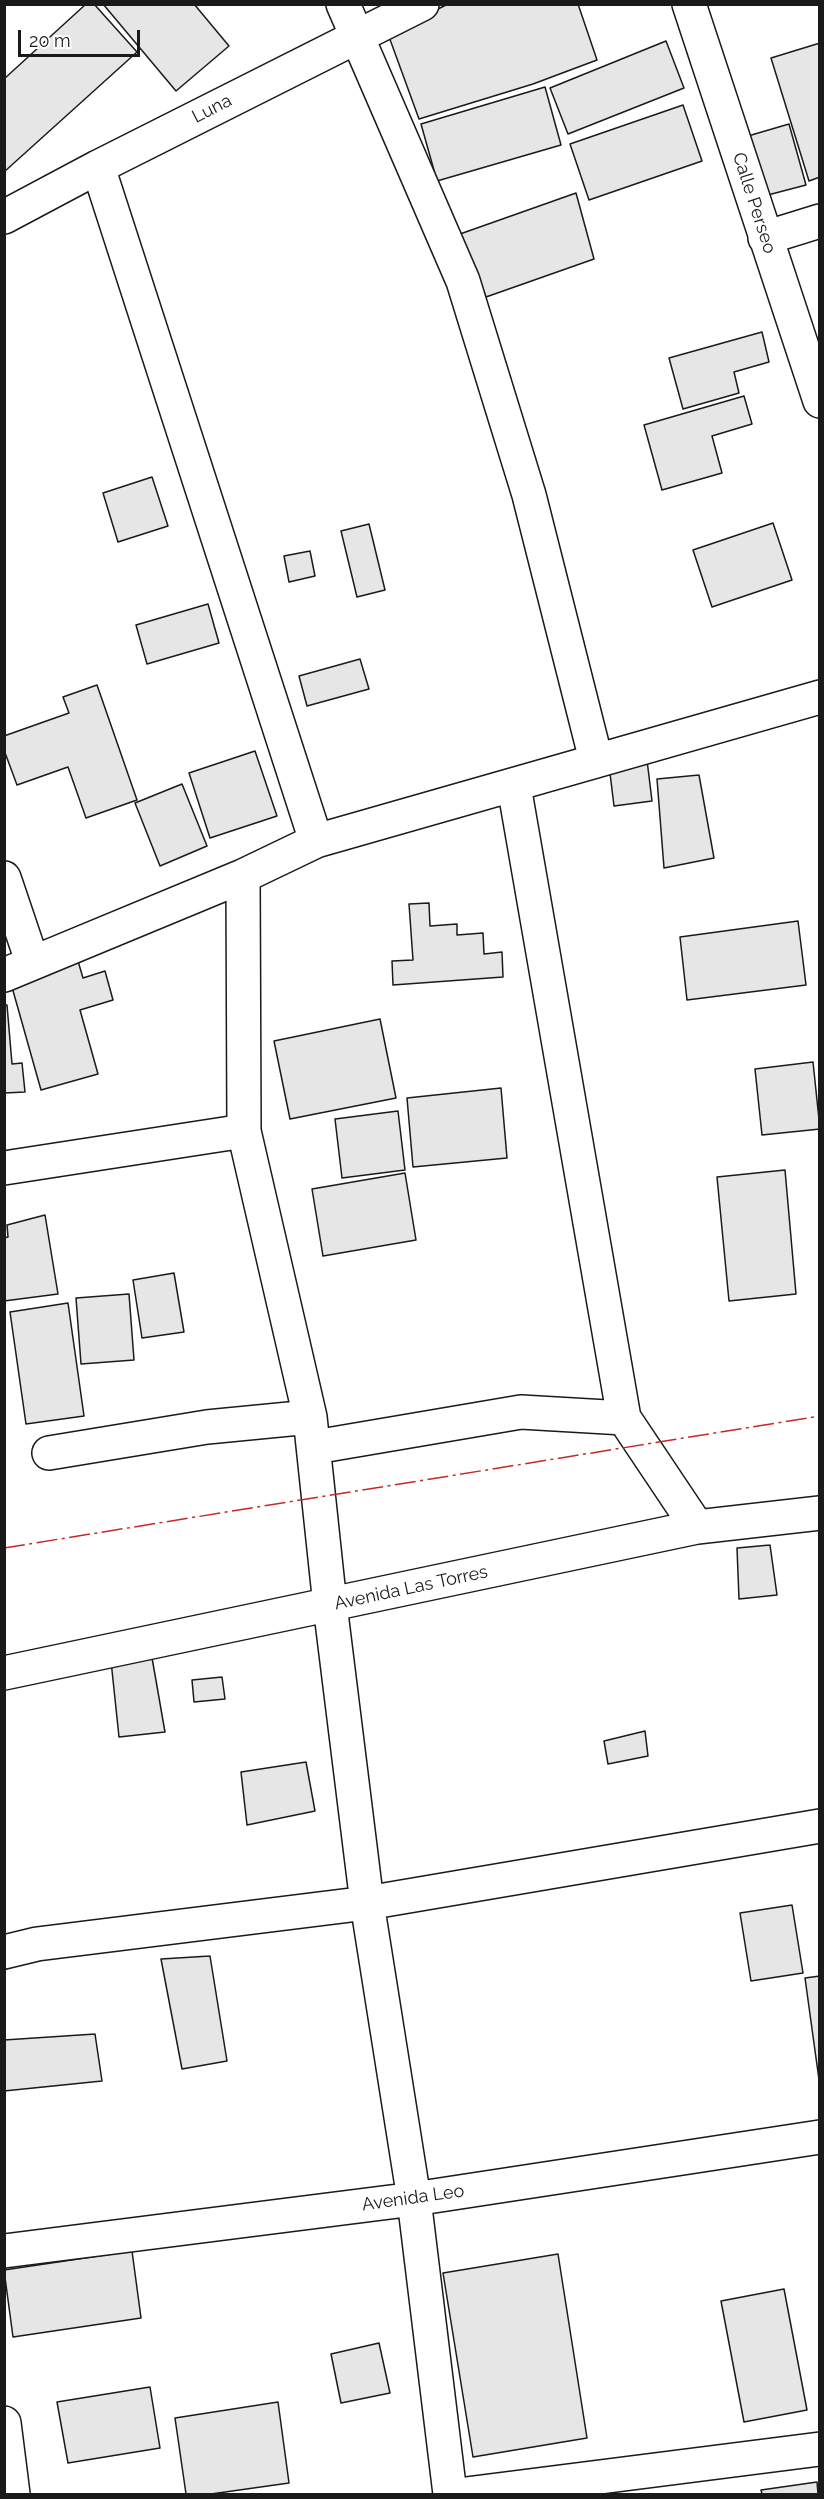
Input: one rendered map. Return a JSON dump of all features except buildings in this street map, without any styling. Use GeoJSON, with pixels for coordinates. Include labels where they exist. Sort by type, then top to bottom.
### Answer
{"type":"FeatureCollection","features":[{"type":"Feature","properties":{"kind":"street"},"geometry":{"type":"LineString","coordinates":[[343,4],[462,281],[529,495],[596,760]]}},
{"type":"Feature","properties":{"kind":"street","name":"Luna"},"geometry":{"type":"LineString","coordinates":[[4,217],[98,167],[422,4]]}},
{"type":"Feature","properties":{"kind":"street","name":"Calle Perseo"},"geometry":{"type":"LineString","coordinates":[[689,4],[819,401]]}},
{"type":"Feature","properties":{"kind":"street"},"geometry":{"type":"LineString","coordinates":[[98,167],[316,842]]}},
{"type":"Feature","properties":{"kind":"street"},"geometry":{"type":"LineString","coordinates":[[765,238],[819,221]]}},
{"type":"Feature","properties":{"kind":"street"},"geometry":{"type":"LineString","coordinates":[[4,878],[18,968],[243,876],[316,842],[819,697]]}},
{"type":"Feature","properties":{"kind":"street"},"geometry":{"type":"LineString","coordinates":[[514,786],[624,1418],[697,1527]]}},
{"type":"Feature","properties":{"kind":"street"},"geometry":{"type":"LineString","coordinates":[[243,876],[244,1131],[313,1432],[330,1605],[367,1903],[414,2199],[450,2494]]}},
{"type":"Feature","properties":{"kind":"street"},"geometry":{"type":"LineString","coordinates":[[4,1168],[244,1131]]}},
{"type":"Feature","properties":{"kind":"street"},"geometry":{"type":"LineString","coordinates":[[49,1453],[207,1427],[313,1432],[521,1412],[624,1418]]}},
{"type":"Feature","properties":{"kind":"street","name":"Avenida Las Torres"},"geometry":{"type":"LineString","coordinates":[[4,1673],[697,1527],[819,1513]]}},
{"type":"Feature","properties":{"kind":"street"},"geometry":{"type":"LineString","coordinates":[[4,1953],[37,1944],[367,1903],[819,1826]]}},
{"type":"Feature","properties":{"kind":"street","name":"Avenida Leo"},"geometry":{"type":"LineString","coordinates":[[4,2252],[414,2199],[819,2137]]}},
{"type":"Feature","properties":{"kind":"street"},"geometry":{"type":"LineString","coordinates":[[4,2423],[13,2494]]}},
{"type":"Feature","properties":{"kind":"street"},"geometry":{"type":"LineString","coordinates":[[466,2494],[819,2449]]}},
{"type":"Feature","properties":{"kind":"power"},"geometry":{"type":"LineString","coordinates":[[4,1548],[820,1416]]}}]}
